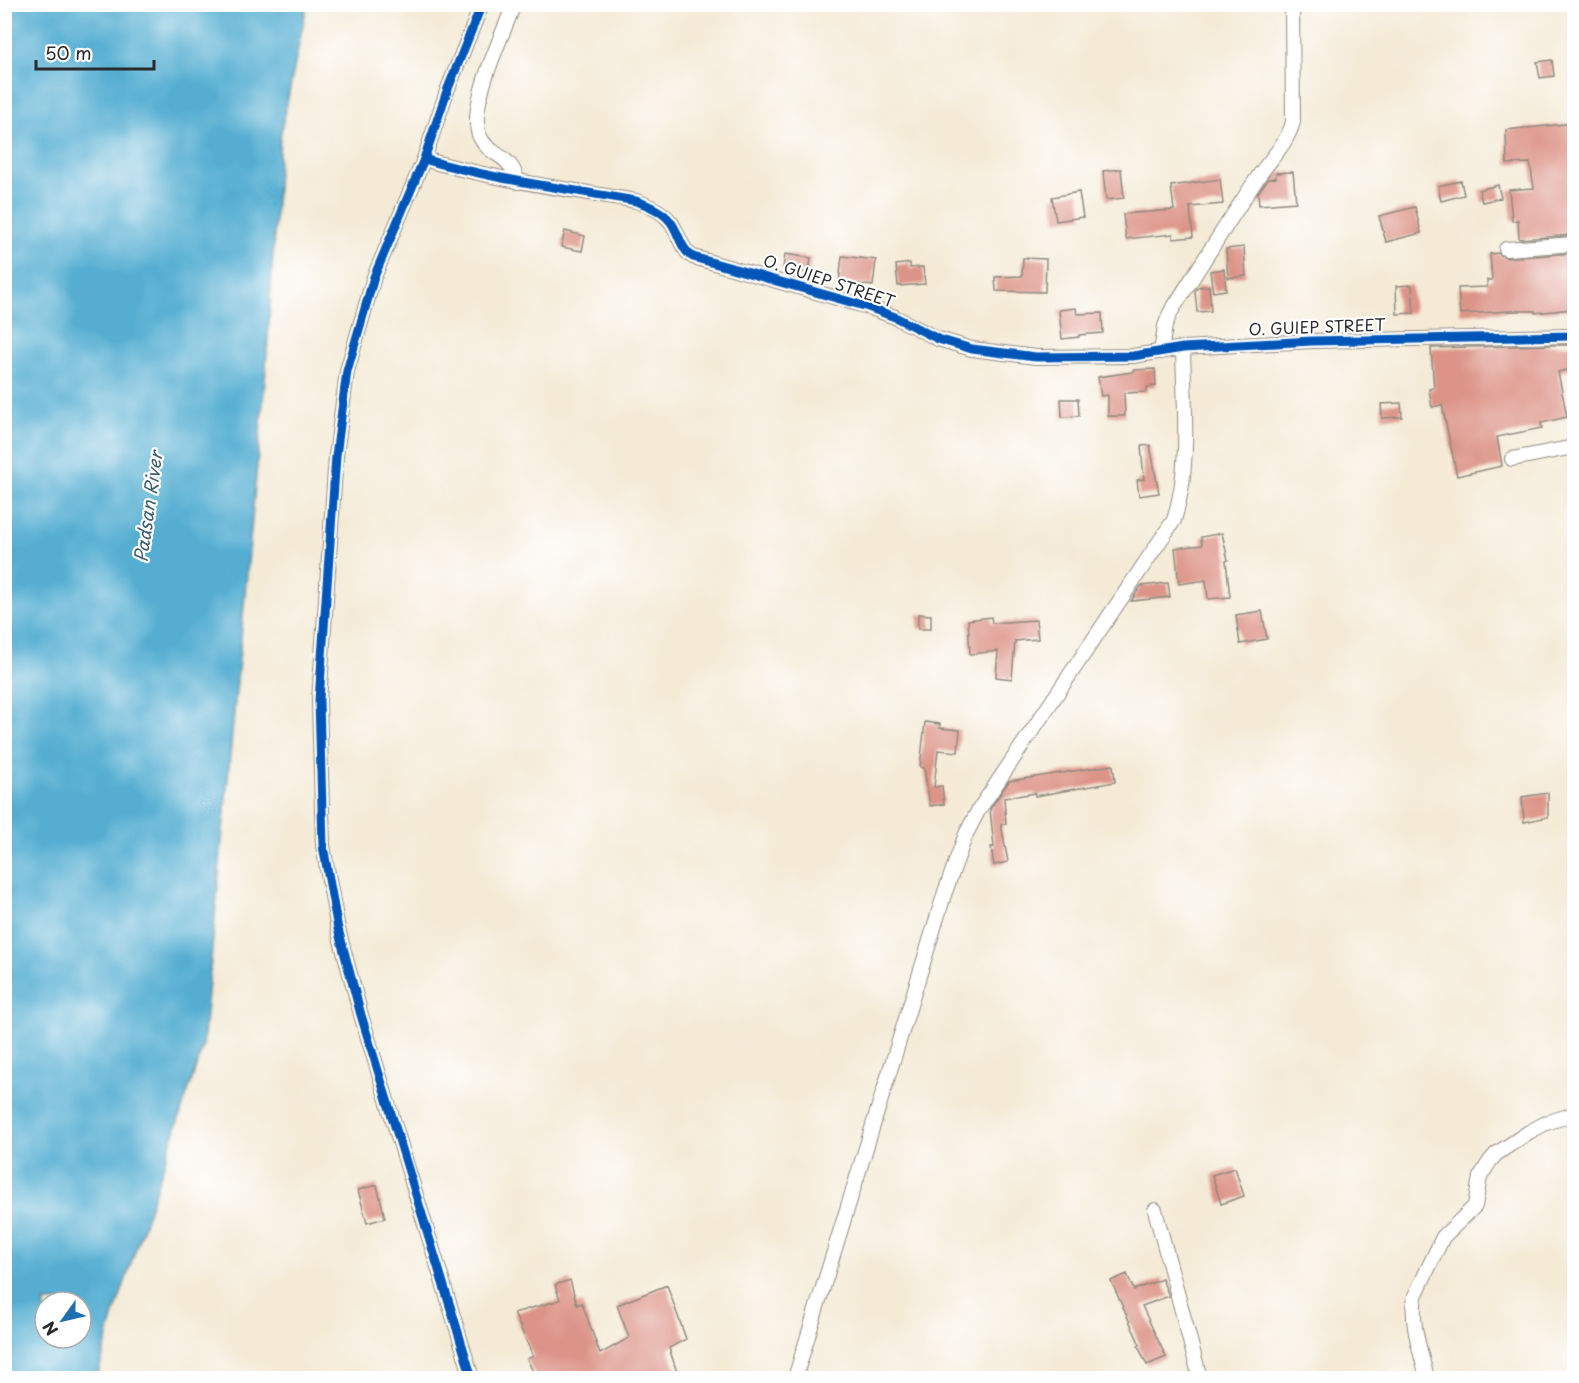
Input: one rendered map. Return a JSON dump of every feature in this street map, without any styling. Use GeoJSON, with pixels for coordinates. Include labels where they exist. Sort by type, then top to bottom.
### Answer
{"type":"FeatureCollection","features":[{"type":"Feature","properties":{"kind":"street"},"geometry":{"type":"LineString","coordinates":[[472,1378],[365,1026],[338,929],[323,846],[319,700],[336,456],[348,371],[374,277],[424,159],[447,91],[482,4]]}},
{"type":"Feature","properties":{"kind":"street"},"geometry":{"type":"LineString","coordinates":[[514,4],[482,89],[476,108],[476,120],[479,137],[485,146],[508,162],[519,182]]}},
{"type":"Feature","properties":{"kind":"street"},"geometry":{"type":"LineString","coordinates":[[1161,352],[1165,326],[1170,313],[1291,130],[1293,122],[1292,4]]}},
{"type":"Feature","properties":{"kind":"street","name":"O. GUIEP STREET"},"geometry":{"type":"LineString","coordinates":[[424,159],[464,171],[648,205],[668,219],[685,249],[693,257],[868,307],[938,339],[972,349],[1036,357],[1133,356],[1183,348],[1312,341],[1575,336]]}},
{"type":"Feature","properties":{"kind":"street"},"geometry":{"type":"LineString","coordinates":[[1506,249],[1575,244]]}},
{"type":"Feature","properties":{"kind":"street"},"geometry":{"type":"LineString","coordinates":[[795,1378],[945,892],[966,834],[978,811],[1174,520],[1184,475],[1183,348]]}},
{"type":"Feature","properties":{"kind":"street"},"geometry":{"type":"LineString","coordinates":[[1512,459],[1575,447]]}},
{"type":"Feature","properties":{"kind":"street"},"geometry":{"type":"LineString","coordinates":[[1427,1378],[1413,1320],[1413,1306],[1415,1296],[1443,1237],[1475,1206],[1483,1169],[1496,1154],[1546,1123],[1575,1114]]}},
{"type":"Feature","properties":{"kind":"street"},"geometry":{"type":"LineString","coordinates":[[1155,1210],[1200,1378]]}},
{"type":"Feature","properties":{"kind":"water","name":"Padsan River"},"geometry":{"type":"Polygon","coordinates":[[[5,4],[307,5],[280,137],[266,369],[203,1046],[113,1318],[97,1378],[5,1378],[5,4]]]}},
{"type":"Feature","properties":{"kind":"building"},"geometry":{"type":"Polygon","coordinates":[[[1552,60],[1554,76],[1540,78],[1537,62],[1552,60]]]}},
{"type":"Feature","properties":{"kind":"building"},"geometry":{"type":"Polygon","coordinates":[[[1575,123],[1575,235],[1519,239],[1518,220],[1512,221],[1509,190],[1534,188],[1530,163],[1507,164],[1506,130],[1575,123]]]}},
{"type":"Feature","properties":{"kind":"building"},"geometry":{"type":"Polygon","coordinates":[[[1121,169],[1124,198],[1106,200],[1103,171],[1121,169]]]}},
{"type":"Feature","properties":{"kind":"building"},"geometry":{"type":"Polygon","coordinates":[[[1293,172],[1296,202],[1259,205],[1258,193],[1268,179],[1276,178],[1276,173],[1293,172]]]}},
{"type":"Feature","properties":{"kind":"building"},"geometry":{"type":"Polygon","coordinates":[[[1220,179],[1223,204],[1190,207],[1193,237],[1173,239],[1173,234],[1126,239],[1123,214],[1174,210],[1171,186],[1220,179]]]}},
{"type":"Feature","properties":{"kind":"building"},"geometry":{"type":"Polygon","coordinates":[[[1461,181],[1464,195],[1441,201],[1438,186],[1461,181]]]}},
{"type":"Feature","properties":{"kind":"building"},"geometry":{"type":"Polygon","coordinates":[[[1498,185],[1501,198],[1482,202],[1479,190],[1498,185]]]}},
{"type":"Feature","properties":{"kind":"building"},"geometry":{"type":"Polygon","coordinates":[[[1079,192],[1083,217],[1056,221],[1052,197],[1079,192]]]}},
{"type":"Feature","properties":{"kind":"building"},"geometry":{"type":"Polygon","coordinates":[[[1415,207],[1421,233],[1386,242],[1379,216],[1415,207]]]}},
{"type":"Feature","properties":{"kind":"building"},"geometry":{"type":"Polygon","coordinates":[[[565,231],[585,236],[582,251],[561,247],[565,231]]]}},
{"type":"Feature","properties":{"kind":"building"},"geometry":{"type":"Polygon","coordinates":[[[1244,247],[1246,276],[1228,278],[1226,249],[1244,247]]]}},
{"type":"Feature","properties":{"kind":"building"},"geometry":{"type":"Polygon","coordinates":[[[1498,253],[1507,258],[1575,253],[1575,280],[1570,280],[1572,309],[1535,313],[1535,311],[1512,311],[1460,314],[1458,288],[1487,287],[1487,280],[1492,280],[1490,254],[1498,253]]]}},
{"type":"Feature","properties":{"kind":"building"},"geometry":{"type":"Polygon","coordinates":[[[785,254],[811,258],[809,273],[783,269],[785,254]]]}},
{"type":"Feature","properties":{"kind":"building"},"geometry":{"type":"Polygon","coordinates":[[[842,256],[876,260],[873,286],[839,282],[842,256]]]}},
{"type":"Feature","properties":{"kind":"building"},"geometry":{"type":"Polygon","coordinates":[[[1023,258],[1046,259],[1045,292],[996,291],[995,277],[1022,276],[1023,258]]]}},
{"type":"Feature","properties":{"kind":"building"},"geometry":{"type":"Polygon","coordinates":[[[910,263],[910,268],[923,267],[925,284],[898,286],[896,265],[910,263]]]}},
{"type":"Feature","properties":{"kind":"building"},"geometry":{"type":"Polygon","coordinates":[[[1224,269],[1226,290],[1213,292],[1210,271],[1224,269]]]}},
{"type":"Feature","properties":{"kind":"building"},"geometry":{"type":"Polygon","coordinates":[[[1412,285],[1414,313],[1397,314],[1396,286],[1412,285]]]}},
{"type":"Feature","properties":{"kind":"building"},"geometry":{"type":"Polygon","coordinates":[[[1209,286],[1211,311],[1197,312],[1195,291],[1198,287],[1209,286]]]}},
{"type":"Feature","properties":{"kind":"building"},"geometry":{"type":"Polygon","coordinates":[[[1076,308],[1077,314],[1102,313],[1103,333],[1062,339],[1059,310],[1076,308]]]}},
{"type":"Feature","properties":{"kind":"building"},"geometry":{"type":"Polygon","coordinates":[[[1575,345],[1575,368],[1558,372],[1567,417],[1541,423],[1542,428],[1497,437],[1502,466],[1457,476],[1442,405],[1432,407],[1429,389],[1434,388],[1431,348],[1575,345]]]}},
{"type":"Feature","properties":{"kind":"building"},"geometry":{"type":"Polygon","coordinates":[[[1155,369],[1156,386],[1147,387],[1147,392],[1124,393],[1125,416],[1108,416],[1108,395],[1101,396],[1098,377],[1133,372],[1133,370],[1155,369]]]}},
{"type":"Feature","properties":{"kind":"building"},"geometry":{"type":"Polygon","coordinates":[[[1061,399],[1078,399],[1079,416],[1062,417],[1061,399]]]}},
{"type":"Feature","properties":{"kind":"building"},"geometry":{"type":"Polygon","coordinates":[[[1401,403],[1402,417],[1382,418],[1381,404],[1401,403]]]}},
{"type":"Feature","properties":{"kind":"building"},"geometry":{"type":"Polygon","coordinates":[[[1150,445],[1159,493],[1139,496],[1137,480],[1144,479],[1141,446],[1150,445]]]}},
{"type":"Feature","properties":{"kind":"building"},"geometry":{"type":"Polygon","coordinates":[[[1222,533],[1228,560],[1226,561],[1230,597],[1208,599],[1206,580],[1179,584],[1175,548],[1202,545],[1201,537],[1222,533]]]}},
{"type":"Feature","properties":{"kind":"building"},"geometry":{"type":"Polygon","coordinates":[[[1168,583],[1170,597],[1131,601],[1141,586],[1168,583]]]}},
{"type":"Feature","properties":{"kind":"building"},"geometry":{"type":"Polygon","coordinates":[[[1262,611],[1267,639],[1240,644],[1236,615],[1262,611]]]}},
{"type":"Feature","properties":{"kind":"building"},"geometry":{"type":"Polygon","coordinates":[[[918,614],[931,615],[931,629],[918,629],[918,614]]]}},
{"type":"Feature","properties":{"kind":"building"},"geometry":{"type":"Polygon","coordinates":[[[991,617],[992,623],[1036,620],[1038,639],[1015,641],[1012,679],[996,677],[998,651],[970,654],[968,620],[991,617]]]}},
{"type":"Feature","properties":{"kind":"building"},"geometry":{"type":"Polygon","coordinates":[[[925,722],[940,724],[940,728],[960,730],[958,752],[938,750],[934,787],[942,786],[944,804],[930,806],[924,768],[920,767],[925,722]]]}},
{"type":"Feature","properties":{"kind":"building"},"geometry":{"type":"Polygon","coordinates":[[[1113,765],[1115,782],[1035,796],[1035,793],[1004,798],[1006,824],[1001,824],[1008,862],[994,865],[990,809],[1009,781],[1113,765]]]}},
{"type":"Feature","properties":{"kind":"building"},"geometry":{"type":"Polygon","coordinates":[[[1548,793],[1548,817],[1524,822],[1522,797],[1548,793]]]}},
{"type":"Feature","properties":{"kind":"building"},"geometry":{"type":"Polygon","coordinates":[[[1235,1168],[1244,1196],[1221,1204],[1212,1175],[1235,1168]]]}},
{"type":"Feature","properties":{"kind":"building"},"geometry":{"type":"Polygon","coordinates":[[[377,1185],[385,1218],[367,1223],[358,1190],[377,1185]]]}},
{"type":"Feature","properties":{"kind":"building"},"geometry":{"type":"Polygon","coordinates":[[[1127,1274],[1134,1290],[1162,1279],[1169,1296],[1142,1306],[1166,1357],[1147,1365],[1111,1281],[1127,1274]]]}},
{"type":"Feature","properties":{"kind":"building"},"geometry":{"type":"Polygon","coordinates":[[[570,1280],[577,1305],[582,1303],[600,1354],[629,1338],[617,1305],[667,1285],[686,1339],[669,1348],[677,1372],[659,1378],[536,1378],[527,1359],[533,1356],[514,1313],[560,1300],[555,1285],[570,1280]]]}},
{"type":"Feature","properties":{"kind":"cycle path"},"geometry":{"type":"LineString","coordinates":[[472,1378],[361,1015],[338,929],[323,846],[319,700],[336,456],[347,371],[374,277],[424,159],[447,91],[482,4]]}},
{"type":"Feature","properties":{"kind":"cycle path"},"geometry":{"type":"LineString","coordinates":[[424,159],[503,178],[636,201],[667,217],[685,250],[693,257],[868,307],[895,317],[938,339],[972,349],[1036,357],[1133,356],[1183,348],[1312,341],[1574,336]]}}]}
